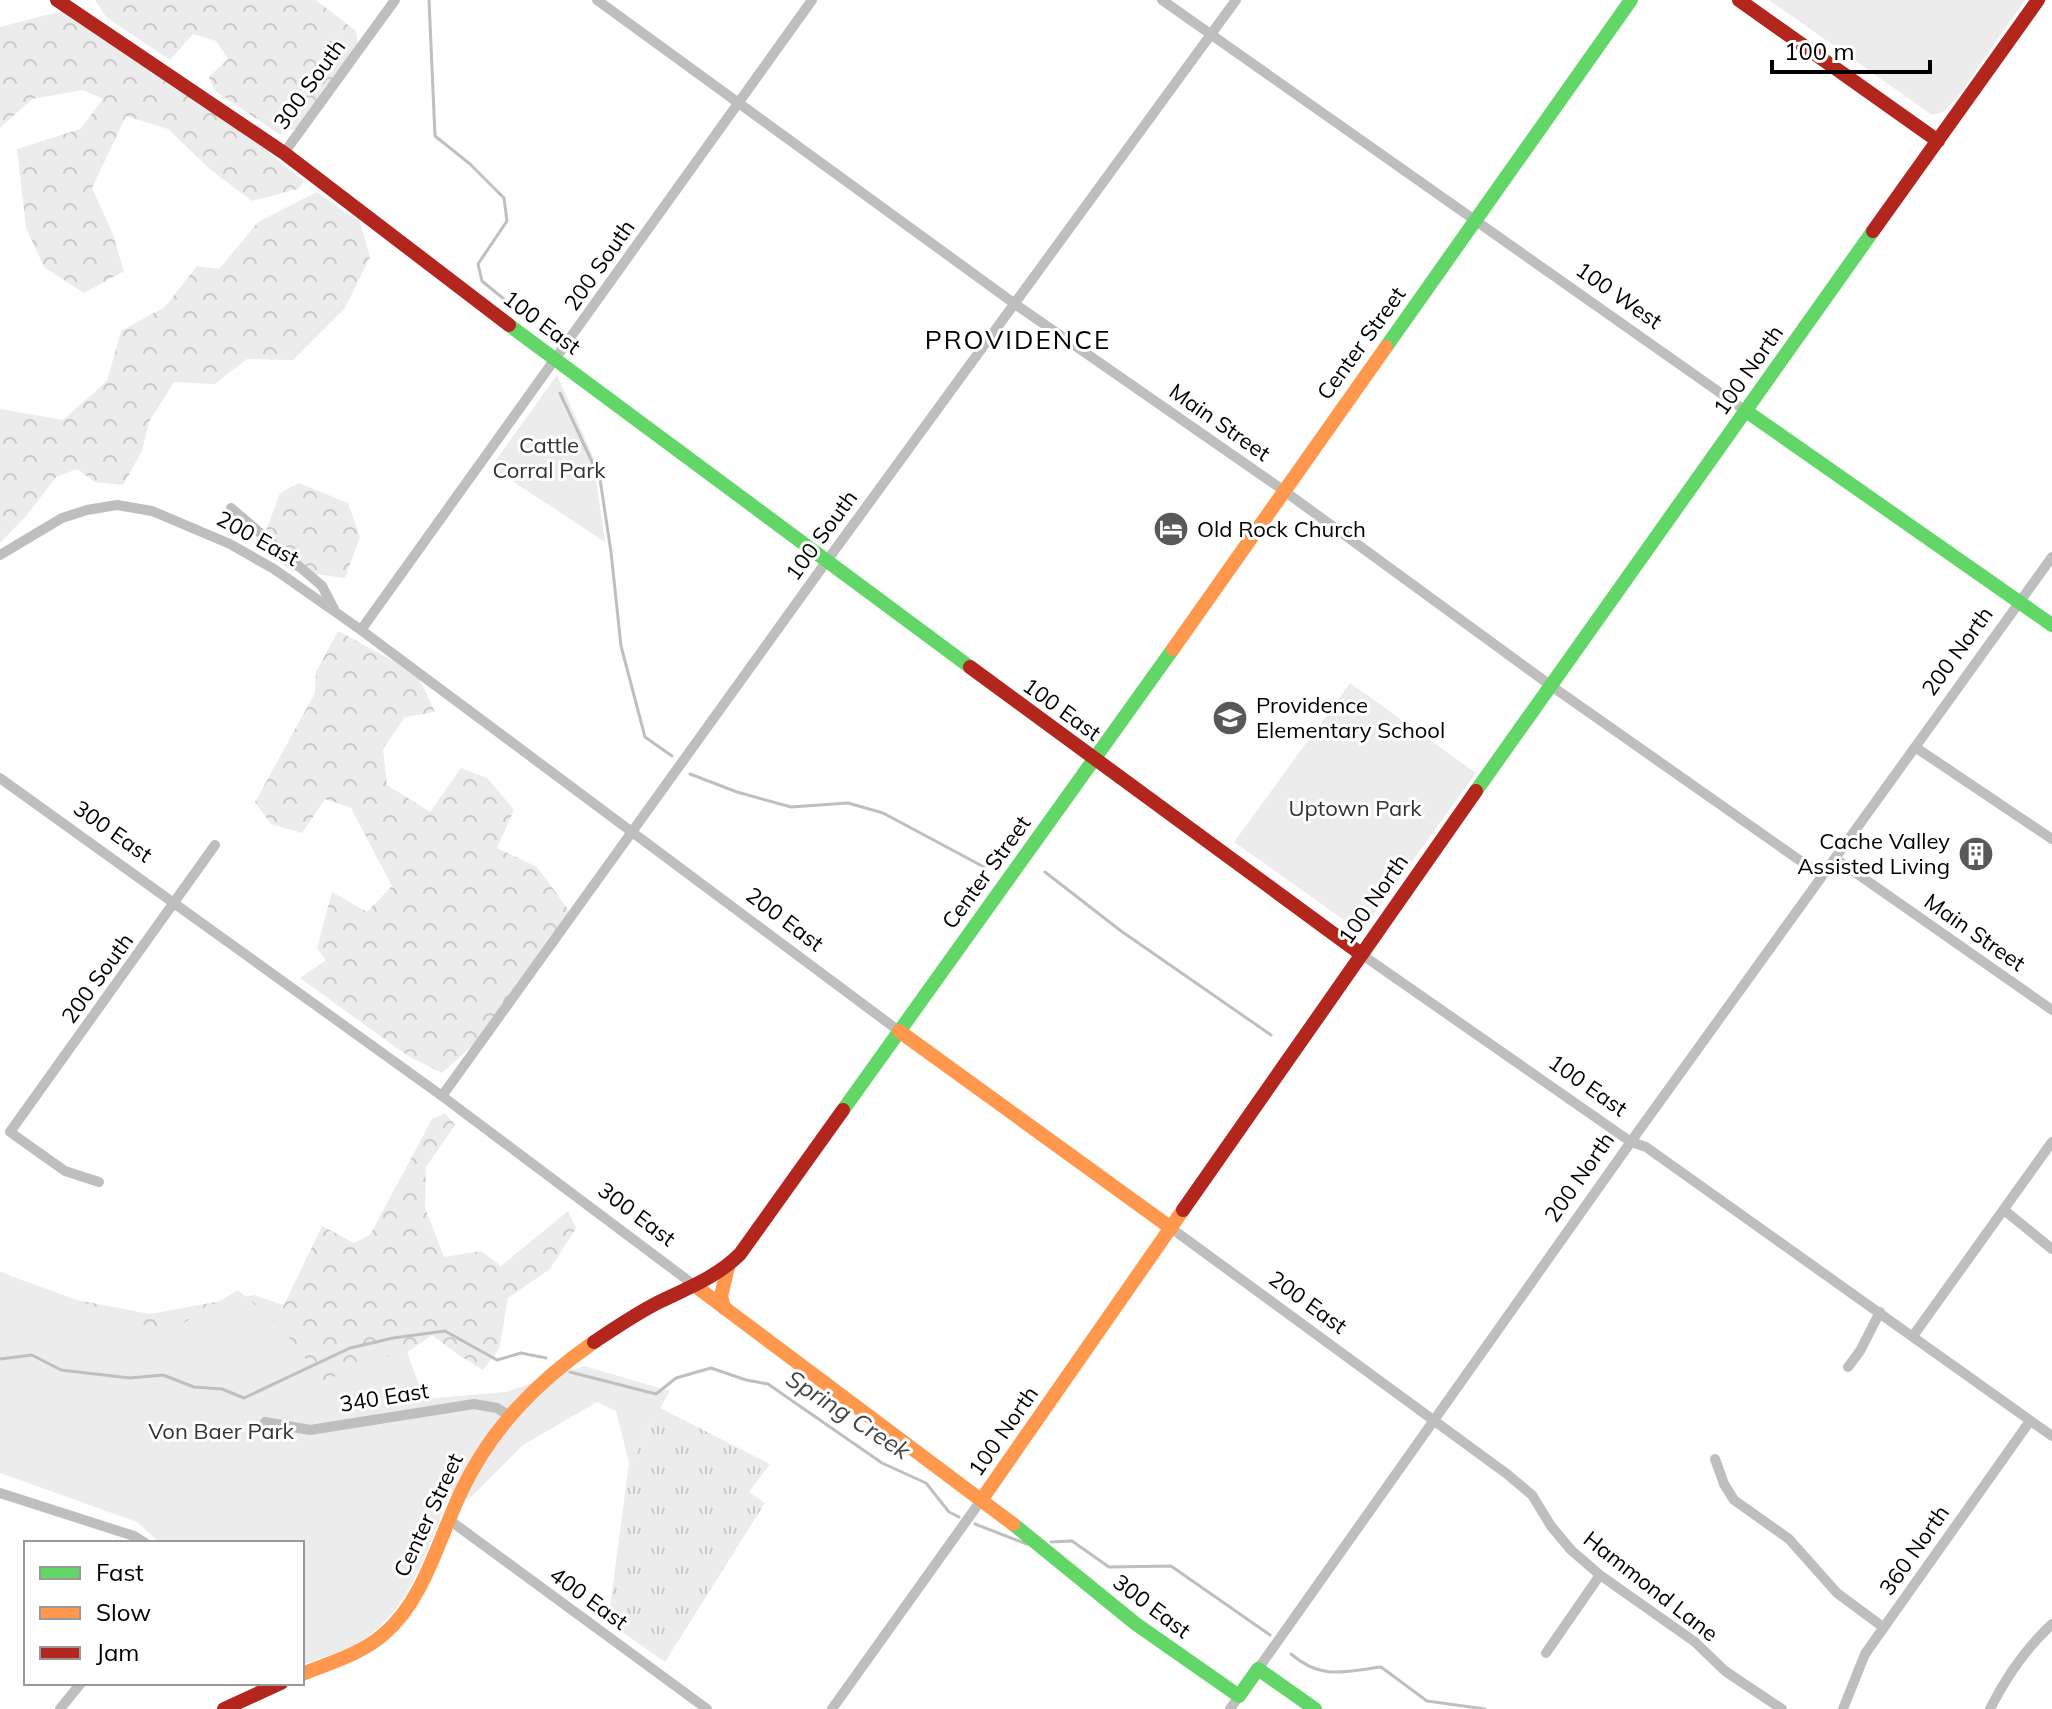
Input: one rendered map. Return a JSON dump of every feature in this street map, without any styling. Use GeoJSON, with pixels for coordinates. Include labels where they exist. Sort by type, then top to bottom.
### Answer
{"type":"FeatureCollection","features":[{"type":"Feature","properties":{"kind":"street","name":"100 East"},"geometry":{"type":"LineString","coordinates":[[57,0],[284,153],[826,562],[1361,954],[1631,1142],[1646,1147],[2052,1436]]}},
{"type":"Feature","properties":{"kind":"street","name":"300 South"},"geometry":{"type":"LineString","coordinates":[[284,153],[395,0]]}},
{"type":"Feature","properties":{"kind":"street","name":"Main Street"},"geometry":{"type":"LineString","coordinates":[[597,0],[1015,304],[1283,490],[1550,685],[1822,876]]}},
{"type":"Feature","properties":{"kind":"street","name":"200 South"},"geometry":{"type":"LineString","coordinates":[[361,630],[812,0]]}},
{"type":"Feature","properties":{"kind":"street","name":"100 West"},"geometry":{"type":"LineString","coordinates":[[1162,0],[2052,625]]}},
{"type":"Feature","properties":{"kind":"street","name":"100 South"},"geometry":{"type":"LineString","coordinates":[[442,1096],[1236,0]]}},
{"type":"Feature","properties":{"kind":"street","name":"Center Street"},"geometry":{"type":"LineString","coordinates":[[304,1673],[370,1645],[399,1619],[417,1592],[475,1462],[508,1415],[535,1387],[574,1356],[646,1309],[728,1267],[740,1254],[1094,760],[1631,0]]}},
{"type":"Feature","properties":{"kind":"street"},"geometry":{"type":"LineString","coordinates":[[1739,0],[1938,141]]}},
{"type":"Feature","properties":{"kind":"street","name":"100 North"},"geometry":{"type":"LineString","coordinates":[[832,1709],[1550,685],[2038,0]]}},
{"type":"Feature","properties":{"kind":"street","name":"200 East"},"geometry":{"type":"LineString","coordinates":[[0,555],[62,518],[117,505],[152,511],[230,544],[274,569],[1434,1422]]}},
{"type":"Feature","properties":{"kind":"street"},"geometry":{"type":"LineString","coordinates":[[231,508],[322,586],[336,612]]}},
{"type":"Feature","properties":{"kind":"street","name":"200 North"},"geometry":{"type":"LineString","coordinates":[[1230,1709],[1631,1142],[2052,557]]}},
{"type":"Feature","properties":{"kind":"street"},"geometry":{"type":"LineString","coordinates":[[1915,747],[2052,839]]}},
{"type":"Feature","properties":{"kind":"street","name":"300 East"},"geometry":{"type":"LineString","coordinates":[[0,778],[442,1096],[982,1499],[1136,1624],[1239,1696]]}},
{"type":"Feature","properties":{"kind":"street","name":"200 South"},"geometry":{"type":"LineString","coordinates":[[99,1182],[65,1171],[10,1132],[215,845]]}},
{"type":"Feature","properties":{"kind":"street","name":"Main Street"},"geometry":{"type":"LineString","coordinates":[[1836,859],[2052,1010]]}},
{"type":"Feature","properties":{"kind":"street"},"geometry":{"type":"LineString","coordinates":[[1913,1336],[2052,1142]]}},
{"type":"Feature","properties":{"kind":"street"},"geometry":{"type":"LineString","coordinates":[[2004,1210],[2052,1249]]}},
{"type":"Feature","properties":{"kind":"street"},"geometry":{"type":"LineString","coordinates":[[724,1308],[721,1296],[728,1267]]}},
{"type":"Feature","properties":{"kind":"street"},"geometry":{"type":"LineString","coordinates":[[1848,1367],[1880,1312]]}},
{"type":"Feature","properties":{"kind":"street","name":"340 East"},"geometry":{"type":"LineString","coordinates":[[265,1422],[310,1430],[474,1404],[497,1408],[508,1415]]}},
{"type":"Feature","properties":{"kind":"street","name":"360 North"},"geometry":{"type":"LineString","coordinates":[[1843,1709],[1865,1654],[2030,1421]]}},
{"type":"Feature","properties":{"kind":"street","name":"Hammond Lane"},"geometry":{"type":"LineString","coordinates":[[1434,1422],[1532,1495],[1551,1526],[1571,1550],[1600,1575],[1695,1642],[1725,1671],[1782,1709]]}},
{"type":"Feature","properties":{"kind":"street"},"geometry":{"type":"LineString","coordinates":[[1715,1459],[1734,1500],[1789,1539],[1837,1593],[1883,1627]]}},
{"type":"Feature","properties":{"kind":"street"},"geometry":{"type":"LineString","coordinates":[[0,1493],[142,1541]]}},
{"type":"Feature","properties":{"kind":"street","name":"400 East"},"geometry":{"type":"LineString","coordinates":[[448,1519],[707,1709]]}},
{"type":"Feature","properties":{"kind":"street"},"geometry":{"type":"LineString","coordinates":[[1546,1653],[1600,1575]]}},
{"type":"Feature","properties":{"kind":"street"},"geometry":{"type":"LineString","coordinates":[[1990,1709],[2002,1684],[2032,1643],[2052,1624]]}},
{"type":"Feature","properties":{"kind":"street"},"geometry":{"type":"LineString","coordinates":[[1258,1669],[1315,1709]]}},
{"type":"Feature","properties":{"kind":"street"},"geometry":{"type":"LineString","coordinates":[[60,1709],[79,1685]]}},
{"type":"Feature","properties":{"kind":"street"},"geometry":{"type":"LineString","coordinates":[[224,1709],[277,1685]]}},
{"type":"Feature","properties":{"kind":"green space"},"geometry":{"type":"Polygon","coordinates":[[[95,0],[316,0],[356,31],[358,48],[297,128],[279,134],[215,91],[209,77],[228,59],[216,41],[193,34],[170,60],[106,17],[95,0]]]}},
{"type":"Feature","properties":{"kind":"green space"},"geometry":{"type":"Polygon","coordinates":[[[1769,0],[2025,0],[1956,99],[1943,112],[1932,115],[1769,0]]]}},
{"type":"Feature","properties":{"kind":"green space"},"geometry":{"type":"Polygon","coordinates":[[[62,11],[159,66],[304,181],[298,189],[252,201],[211,170],[168,129],[126,116],[92,188],[112,232],[124,271],[84,293],[44,267],[26,228],[17,149],[80,129],[103,99],[83,90],[32,99],[0,128],[0,27],[62,11]]]}},
{"type":"Feature","properties":{"kind":"green space"},"geometry":{"type":"Polygon","coordinates":[[[317,192],[360,222],[370,257],[345,308],[293,360],[247,359],[215,384],[174,382],[149,422],[142,451],[123,485],[95,482],[77,469],[56,477],[27,515],[0,543],[0,409],[63,420],[107,381],[121,331],[165,307],[197,266],[219,269],[258,222],[317,192]]]}},
{"type":"Feature","properties":{"kind":"green space","name":"Cattle Corral Park"},"geometry":{"type":"Polygon","coordinates":[[[557,375],[599,470],[596,480],[605,542],[491,467],[557,375]]]}},
{"type":"Feature","properties":{"kind":"green space"},"geometry":{"type":"Polygon","coordinates":[[[299,483],[348,503],[360,537],[345,578],[293,571],[259,550],[280,493],[299,483]]]}},
{"type":"Feature","properties":{"kind":"green space"},"geometry":{"type":"Polygon","coordinates":[[[338,631],[417,674],[435,712],[405,717],[383,749],[387,785],[430,812],[461,768],[487,778],[514,810],[497,848],[537,867],[570,912],[480,1039],[442,1073],[408,1056],[300,978],[326,960],[317,948],[332,892],[367,912],[392,886],[351,808],[325,799],[302,833],[271,824],[255,802],[315,693],[316,672],[338,631]]]}},
{"type":"Feature","properties":{"kind":"green space","name":"Uptown Park"},"geometry":{"type":"Polygon","coordinates":[[[1350,683],[1476,773],[1361,932],[1234,842],[1350,683]]]}},
{"type":"Feature","properties":{"kind":"green space"},"geometry":{"type":"Polygon","coordinates":[[[445,1113],[455,1125],[426,1167],[425,1208],[444,1257],[481,1251],[501,1266],[568,1211],[576,1228],[550,1269],[508,1298],[499,1349],[483,1370],[432,1335],[389,1365],[307,1402],[0,1330],[0,1271],[50,1295],[150,1314],[254,1295],[284,1305],[322,1226],[354,1243],[370,1235],[432,1119],[445,1113]]]}},
{"type":"Feature","properties":{"kind":"green space","name":"Von Baer Park"},"geometry":{"type":"Polygon","coordinates":[[[0,1272],[167,1333],[238,1290],[280,1326],[323,1381],[406,1349],[424,1399],[506,1392],[584,1366],[670,1391],[629,1463],[616,1411],[597,1402],[523,1445],[469,1499],[450,1494],[416,1576],[392,1613],[378,1629],[360,1642],[304,1664],[304,1541],[158,1541],[137,1522],[0,1473],[0,1272]]]}},
{"type":"Feature","properties":{"kind":"green space"},"geometry":{"type":"Polygon","coordinates":[[[660,1408],[770,1464],[749,1492],[765,1503],[665,1662],[608,1622],[629,1463],[660,1408]]]}},
{"type":"Feature","properties":{"kind":"waterway"},"geometry":{"type":"LineString","coordinates":[[429,0],[435,136],[470,164],[504,198],[507,221],[478,264],[482,281],[533,323]]}},
{"type":"Feature","properties":{"kind":"waterway"},"geometry":{"type":"LineString","coordinates":[[560,393],[600,479],[621,646],[645,737],[672,756]]}},
{"type":"Feature","properties":{"kind":"waterway"},"geometry":{"type":"LineString","coordinates":[[690,774],[737,792],[791,807],[848,803],[883,813],[984,867]]}},
{"type":"Feature","properties":{"kind":"waterway"},"geometry":{"type":"LineString","coordinates":[[1045,872],[1121,931],[1271,1035]]}},
{"type":"Feature","properties":{"kind":"waterway","name":"Spring Creek"},"geometry":{"type":"LineString","coordinates":[[0,1359],[32,1355],[61,1370],[130,1378],[163,1375],[194,1387],[222,1389],[244,1398],[350,1348],[445,1331],[497,1360],[521,1353],[546,1358]]}},
{"type":"Feature","properties":{"kind":"waterway","name":"Spring Creek"},"geometry":{"type":"LineString","coordinates":[[570,1372],[656,1394],[676,1378],[711,1368],[768,1384],[882,1463],[926,1483],[949,1512],[959,1517]]}},
{"type":"Feature","properties":{"kind":"waterway","name":"Spring Creek"},"geometry":{"type":"LineString","coordinates":[[975,1524],[1027,1544]]}},
{"type":"Feature","properties":{"kind":"waterway","name":"Spring Creek"},"geometry":{"type":"LineString","coordinates":[[1051,1542],[1072,1541],[1109,1567],[1171,1566],[1270,1635]]}},
{"type":"Feature","properties":{"kind":"waterway","name":"Spring Creek"},"geometry":{"type":"LineString","coordinates":[[1291,1654],[1323,1671],[1344,1672],[1381,1667],[1427,1701],[1485,1709]]}},
{"type":"Feature","properties":{"kind":"traffic: fast"},"geometry":{"type":"LineString","coordinates":[[1386,347],[1631,0]]}},
{"type":"Feature","properties":{"kind":"traffic: fast"},"geometry":{"type":"LineString","coordinates":[[1476,791],[1873,231]]}},
{"type":"Feature","properties":{"kind":"traffic: fast"},"geometry":{"type":"LineString","coordinates":[[509,325],[970,667]]}},
{"type":"Feature","properties":{"kind":"traffic: fast"},"geometry":{"type":"LineString","coordinates":[[1746,411],[2052,625]]}},
{"type":"Feature","properties":{"kind":"traffic: fast"},"geometry":{"type":"LineString","coordinates":[[843,1110],[1173,649]]}},
{"type":"Feature","properties":{"kind":"traffic: fast"},"geometry":{"type":"LineString","coordinates":[[1013,1524],[1136,1624],[1239,1696],[1258,1669],[1315,1709]]}},
{"type":"Feature","properties":{"kind":"traffic: slow"},"geometry":{"type":"LineString","coordinates":[[1173,649],[1386,347]]}},
{"type":"Feature","properties":{"kind":"traffic: slow"},"geometry":{"type":"LineString","coordinates":[[899,1031],[1171,1228]]}},
{"type":"Feature","properties":{"kind":"traffic: slow"},"geometry":{"type":"LineString","coordinates":[[982,1499],[1183,1210]]}},
{"type":"Feature","properties":{"kind":"traffic: slow"},"geometry":{"type":"LineString","coordinates":[[724,1308],[721,1296],[728,1267]]}},
{"type":"Feature","properties":{"kind":"traffic: slow"},"geometry":{"type":"LineString","coordinates":[[694,1285],[1013,1524]]}},
{"type":"Feature","properties":{"kind":"traffic: slow"},"geometry":{"type":"LineString","coordinates":[[304,1673],[365,1647],[398,1620],[421,1585],[462,1490],[487,1446],[536,1389],[594,1342]]}},
{"type":"Feature","properties":{"kind":"traffic: jam"},"geometry":{"type":"LineString","coordinates":[[57,0],[284,153],[509,325]]}},
{"type":"Feature","properties":{"kind":"traffic: jam"},"geometry":{"type":"LineString","coordinates":[[1739,0],[1938,141]]}},
{"type":"Feature","properties":{"kind":"traffic: jam"},"geometry":{"type":"LineString","coordinates":[[1873,231],[2038,0]]}},
{"type":"Feature","properties":{"kind":"traffic: jam"},"geometry":{"type":"LineString","coordinates":[[970,667],[1361,954]]}},
{"type":"Feature","properties":{"kind":"traffic: jam"},"geometry":{"type":"LineString","coordinates":[[1183,1210],[1476,791]]}},
{"type":"Feature","properties":{"kind":"traffic: jam"},"geometry":{"type":"LineString","coordinates":[[594,1342],[643,1311],[712,1276],[740,1254],[843,1110]]}},
{"type":"Feature","properties":{"kind":"traffic: jam"},"geometry":{"type":"LineString","coordinates":[[224,1709],[277,1685]]}},
{"type":"Feature","properties":{"kind":"place","name":"Old Rock Church"},"geometry":{"type":"Point","coordinates":[1171,529]}},
{"type":"Feature","properties":{"kind":"place","name":"Providence Elementary School"},"geometry":{"type":"Point","coordinates":[1230,718]}},
{"type":"Feature","properties":{"kind":"place","name":"Cache Valley Assisted Living"},"geometry":{"type":"Point","coordinates":[1976,854]}},
{"type":"Feature","properties":{"kind":"district","name":"PROVIDENCE"},"geometry":{"type":"Point","coordinates":[1018,340]}}]}
